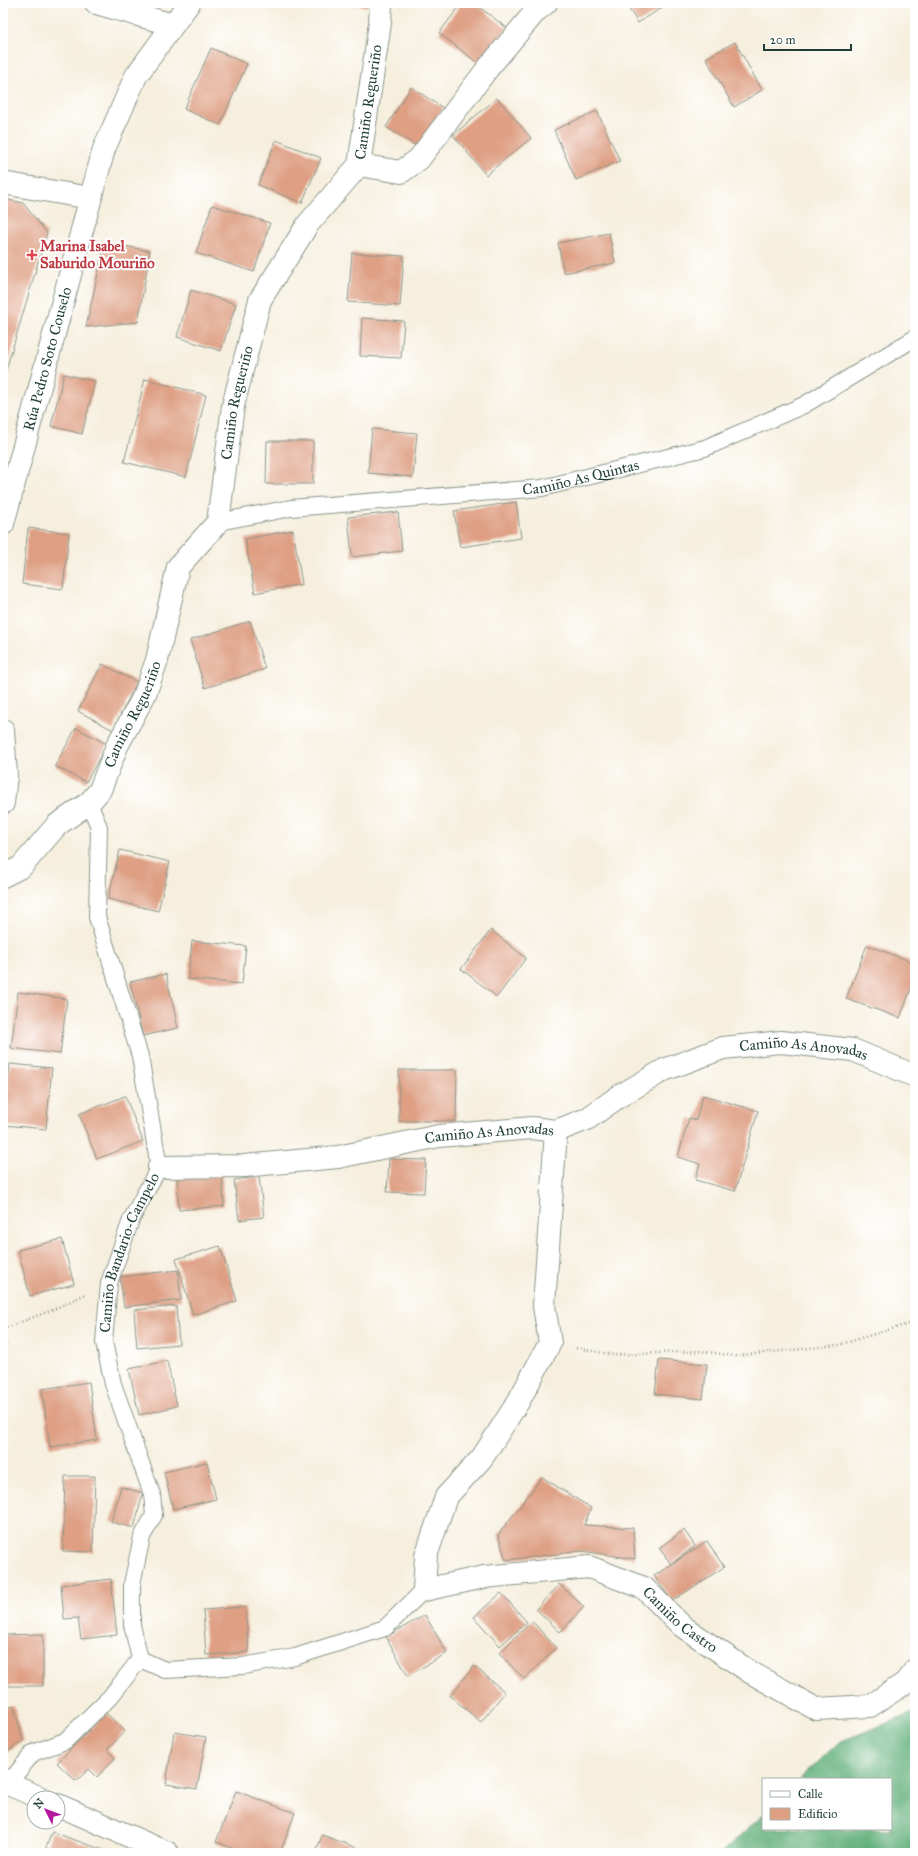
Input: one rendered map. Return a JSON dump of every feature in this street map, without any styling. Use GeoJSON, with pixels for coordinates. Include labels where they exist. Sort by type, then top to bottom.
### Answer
{"type":"FeatureCollection","features":[{"type":"Feature","properties":{"kind":"street"},"geometry":{"type":"LineString","coordinates":[[96,3],[173,25]]}},
{"type":"Feature","properties":{"kind":"street","name":"Rúa Pedro Soto Couselo"},"geometry":{"type":"LineString","coordinates":[[3,524],[104,149],[136,76],[189,3]]}},
{"type":"Feature","properties":{"kind":"street","name":"Camiño Regueriño"},"geometry":{"type":"LineString","coordinates":[[3,876],[20,867],[57,825],[89,803],[100,790],[117,746],[145,694],[157,660],[178,567],[218,522],[233,406],[260,300],[308,224],[359,165],[380,23],[381,3]]}},
{"type":"Feature","properties":{"kind":"street"},"geometry":{"type":"LineString","coordinates":[[359,165],[401,172],[419,159],[488,68],[536,11],[546,3]]}},
{"type":"Feature","properties":{"kind":"street"},"geometry":{"type":"LineString","coordinates":[[3,183],[90,198]]}},
{"type":"Feature","properties":{"kind":"street"},"geometry":{"type":"LineString","coordinates":[[3,730],[6,776],[3,803]]}},
{"type":"Feature","properties":{"kind":"street","name":"Camiño As Anovadas"},"geometry":{"type":"LineString","coordinates":[[159,1167],[244,1166],[338,1157],[439,1136],[532,1128],[556,1131],[587,1119],[618,1097],[664,1070],[723,1048],[781,1042],[854,1050],[915,1076]]}},
{"type":"Feature","properties":{"kind":"street"},"geometry":{"type":"LineString","coordinates":[[424,1590],[426,1556],[446,1497],[482,1458],[518,1402],[550,1343],[544,1306],[556,1131]]}},
{"type":"Feature","properties":{"kind":"street","name":"Camiño Castro"},"geometry":{"type":"LineString","coordinates":[[424,1590],[484,1577],[589,1567],[644,1588],[682,1626],[750,1672],[816,1710],[870,1706],[905,1682],[915,1670]]}},
{"type":"Feature","properties":{"kind":"street"},"geometry":{"type":"LineString","coordinates":[[5,1782],[26,1791]]}},
{"type":"Feature","properties":{"kind":"street"},"geometry":{"type":"LineString","coordinates":[[66,1809],[168,1853]]}},
{"type":"Feature","properties":{"kind":"lane","name":"Camiño As Quintas"},"geometry":{"type":"LineString","coordinates":[[218,522],[291,508],[542,488],[705,448],[804,405],[915,338]]}},
{"type":"Feature","properties":{"kind":"lane","name":"Camiño Bandario-Campelo"},"geometry":{"type":"LineString","coordinates":[[89,803],[99,827],[97,917],[140,1056],[159,1167],[131,1220],[109,1283],[104,1342],[113,1384],[152,1494],[154,1515],[142,1537],[132,1584],[132,1625],[140,1659]]}},
{"type":"Feature","properties":{"kind":"lane"},"geometry":{"type":"LineString","coordinates":[[5,1782],[33,1753],[65,1741],[111,1696],[140,1659],[165,1670],[243,1666],[295,1657],[385,1628],[424,1590]]}},
{"type":"Feature","properties":{"kind":"path"},"geometry":{"type":"LineString","coordinates":[[3,1329],[52,1310],[109,1283]]}},
{"type":"Feature","properties":{"kind":"path"},"geometry":{"type":"LineString","coordinates":[[550,1343],[614,1355],[701,1351],[735,1356],[838,1345],[915,1322]]}},
{"type":"Feature","properties":{"kind":"green space"},"geometry":{"type":"Polygon","coordinates":[[[915,1712],[915,1853],[722,1853],[762,1815],[762,1830],[892,1830],[892,1778],[801,1778],[839,1742],[915,1712]]]}},
{"type":"Feature","properties":{"kind":"building"},"geometry":{"type":"Polygon","coordinates":[[[367,3],[367,7],[351,4],[367,3]]]}},
{"type":"Feature","properties":{"kind":"building"},"geometry":{"type":"Polygon","coordinates":[[[462,3],[474,3],[507,28],[479,64],[439,33],[462,3]]]}},
{"type":"Feature","properties":{"kind":"building"},"geometry":{"type":"Polygon","coordinates":[[[625,3],[669,3],[638,23],[625,3]]]}},
{"type":"Feature","properties":{"kind":"building"},"geometry":{"type":"Polygon","coordinates":[[[735,42],[762,90],[734,107],[706,58],[735,42]]]}},
{"type":"Feature","properties":{"kind":"building"},"geometry":{"type":"Polygon","coordinates":[[[211,48],[247,64],[220,125],[184,109],[211,48]]]}},
{"type":"Feature","properties":{"kind":"building"},"geometry":{"type":"Polygon","coordinates":[[[411,87],[443,108],[418,147],[386,127],[411,87]]]}},
{"type":"Feature","properties":{"kind":"building"},"geometry":{"type":"Polygon","coordinates":[[[497,98],[531,138],[486,175],[453,135],[497,98]]]}},
{"type":"Feature","properties":{"kind":"building"},"geometry":{"type":"Polygon","coordinates":[[[597,111],[620,161],[576,180],[554,130],[597,111]]]}},
{"type":"Feature","properties":{"kind":"building"},"geometry":{"type":"Polygon","coordinates":[[[276,140],[321,158],[302,203],[258,185],[276,140]]]}},
{"type":"Feature","properties":{"kind":"building"},"geometry":{"type":"Polygon","coordinates":[[[3,199],[23,203],[47,233],[3,380],[3,199]]]}},
{"type":"Feature","properties":{"kind":"building"},"geometry":{"type":"Polygon","coordinates":[[[212,205],[270,223],[254,272],[196,253],[212,205]]]}},
{"type":"Feature","properties":{"kind":"building"},"geometry":{"type":"Polygon","coordinates":[[[609,233],[615,263],[564,273],[558,243],[609,233]]]}},
{"type":"Feature","properties":{"kind":"building"},"geometry":{"type":"Polygon","coordinates":[[[105,242],[150,251],[138,322],[86,327],[105,242]]]}},
{"type":"Feature","properties":{"kind":"building"},"geometry":{"type":"Polygon","coordinates":[[[352,253],[404,256],[400,306],[348,302],[352,253]]]}},
{"type":"Feature","properties":{"kind":"building"},"geometry":{"type":"Polygon","coordinates":[[[191,290],[236,304],[221,351],[177,337],[191,290]]]}},
{"type":"Feature","properties":{"kind":"building"},"geometry":{"type":"Polygon","coordinates":[[[362,318],[404,321],[401,358],[360,356],[362,318]]]}},
{"type":"Feature","properties":{"kind":"building"},"geometry":{"type":"Polygon","coordinates":[[[64,374],[95,381],[82,434],[51,426],[64,374]]]}},
{"type":"Feature","properties":{"kind":"building"},"geometry":{"type":"Polygon","coordinates":[[[145,379],[206,395],[186,477],[124,462],[145,379]]]}},
{"type":"Feature","properties":{"kind":"building"},"geometry":{"type":"Polygon","coordinates":[[[372,429],[417,433],[413,477],[368,473],[372,429]]]}},
{"type":"Feature","properties":{"kind":"building"},"geometry":{"type":"Polygon","coordinates":[[[267,441],[313,441],[313,484],[266,484],[267,441]]]}},
{"type":"Feature","properties":{"kind":"building"},"geometry":{"type":"Polygon","coordinates":[[[516,502],[521,538],[460,547],[454,511],[516,502]]]}},
{"type":"Feature","properties":{"kind":"building"},"geometry":{"type":"Polygon","coordinates":[[[398,512],[402,551],[352,557],[348,517],[398,512]]]}},
{"type":"Feature","properties":{"kind":"building"},"geometry":{"type":"Polygon","coordinates":[[[28,528],[69,533],[63,589],[22,584],[28,528]]]}},
{"type":"Feature","properties":{"kind":"building"},"geometry":{"type":"Polygon","coordinates":[[[293,530],[302,584],[255,593],[245,539],[293,530]]]}},
{"type":"Feature","properties":{"kind":"building"},"geometry":{"type":"Polygon","coordinates":[[[250,621],[265,669],[205,688],[190,640],[250,621]]]}},
{"type":"Feature","properties":{"kind":"building"},"geometry":{"type":"Polygon","coordinates":[[[102,664],[137,682],[113,730],[78,711],[102,664]]]}},
{"type":"Feature","properties":{"kind":"building"},"geometry":{"type":"Polygon","coordinates":[[[76,728],[107,744],[86,782],[55,766],[76,728]]]}},
{"type":"Feature","properties":{"kind":"building"},"geometry":{"type":"Polygon","coordinates":[[[120,850],[170,862],[158,911],[108,899],[120,850]]]}},
{"type":"Feature","properties":{"kind":"building"},"geometry":{"type":"Polygon","coordinates":[[[491,930],[526,958],[497,997],[461,969],[491,930]]]}},
{"type":"Feature","properties":{"kind":"building"},"geometry":{"type":"Polygon","coordinates":[[[192,941],[246,946],[242,984],[188,979],[192,941]]]}},
{"type":"Feature","properties":{"kind":"building"},"geometry":{"type":"Polygon","coordinates":[[[867,945],[915,963],[915,978],[900,1018],[846,999],[867,945]]]}},
{"type":"Feature","properties":{"kind":"building"},"geometry":{"type":"Polygon","coordinates":[[[166,974],[178,1028],[143,1036],[130,982],[166,974]]]}},
{"type":"Feature","properties":{"kind":"building"},"geometry":{"type":"Polygon","coordinates":[[[18,992],[67,999],[60,1054],[11,1048],[18,992]]]}},
{"type":"Feature","properties":{"kind":"building"},"geometry":{"type":"Polygon","coordinates":[[[10,1064],[52,1068],[46,1129],[4,1125],[10,1064]]]}},
{"type":"Feature","properties":{"kind":"building"},"geometry":{"type":"Polygon","coordinates":[[[399,1070],[457,1070],[456,1121],[399,1121],[399,1070]]]}},
{"type":"Feature","properties":{"kind":"building"},"geometry":{"type":"Polygon","coordinates":[[[703,1095],[758,1111],[735,1191],[695,1180],[700,1164],[678,1157],[689,1118],[696,1120],[703,1095]]]}},
{"type":"Feature","properties":{"kind":"building"},"geometry":{"type":"Polygon","coordinates":[[[125,1096],[143,1141],[97,1159],[79,1114],[125,1096]]]}},
{"type":"Feature","properties":{"kind":"building"},"geometry":{"type":"Polygon","coordinates":[[[389,1159],[426,1160],[424,1193],[387,1192],[389,1159]]]}},
{"type":"Feature","properties":{"kind":"building"},"geometry":{"type":"Polygon","coordinates":[[[222,1175],[224,1206],[179,1210],[177,1178],[222,1175]]]}},
{"type":"Feature","properties":{"kind":"building"},"geometry":{"type":"Polygon","coordinates":[[[259,1177],[264,1217],[239,1220],[234,1180],[259,1177]]]}},
{"type":"Feature","properties":{"kind":"building"},"geometry":{"type":"Polygon","coordinates":[[[62,1239],[74,1284],[30,1296],[18,1250],[62,1239]]]}},
{"type":"Feature","properties":{"kind":"building"},"geometry":{"type":"Polygon","coordinates":[[[220,1246],[237,1301],[193,1315],[176,1259],[220,1246]]]}},
{"type":"Feature","properties":{"kind":"building"},"geometry":{"type":"Polygon","coordinates":[[[178,1270],[181,1300],[124,1307],[120,1277],[178,1270]]]}},
{"type":"Feature","properties":{"kind":"building"},"geometry":{"type":"Polygon","coordinates":[[[176,1306],[179,1344],[137,1348],[134,1310],[176,1306]]]}},
{"type":"Feature","properties":{"kind":"building"},"geometry":{"type":"Polygon","coordinates":[[[3,1342],[6,1342],[4,1366],[3,1366],[3,1342]]]}},
{"type":"Feature","properties":{"kind":"building"},"geometry":{"type":"Polygon","coordinates":[[[659,1360],[707,1364],[703,1399],[655,1394],[659,1360]]]}},
{"type":"Feature","properties":{"kind":"building"},"geometry":{"type":"Polygon","coordinates":[[[167,1361],[177,1406],[139,1415],[129,1369],[167,1361]]]}},
{"type":"Feature","properties":{"kind":"building"},"geometry":{"type":"Polygon","coordinates":[[[89,1382],[97,1440],[50,1447],[42,1389],[89,1382]]]}},
{"type":"Feature","properties":{"kind":"building"},"geometry":{"type":"Polygon","coordinates":[[[207,1462],[216,1499],[173,1509],[164,1472],[207,1462]]]}},
{"type":"Feature","properties":{"kind":"building"},"geometry":{"type":"Polygon","coordinates":[[[65,1476],[95,1476],[93,1552],[63,1551],[65,1476]]]}},
{"type":"Feature","properties":{"kind":"building"},"geometry":{"type":"Polygon","coordinates":[[[542,1477],[591,1508],[584,1525],[633,1528],[635,1559],[582,1551],[506,1560],[498,1535],[542,1477]]]}},
{"type":"Feature","properties":{"kind":"building"},"geometry":{"type":"Polygon","coordinates":[[[121,1487],[143,1493],[134,1528],[111,1522],[121,1487]]]}},
{"type":"Feature","properties":{"kind":"building"},"geometry":{"type":"Polygon","coordinates":[[[684,1530],[695,1546],[671,1564],[659,1548],[684,1530]]]}},
{"type":"Feature","properties":{"kind":"building"},"geometry":{"type":"Polygon","coordinates":[[[707,1541],[724,1567],[672,1601],[654,1576],[707,1541]]]}},
{"type":"Feature","properties":{"kind":"building"},"geometry":{"type":"Polygon","coordinates":[[[111,1579],[117,1635],[81,1639],[78,1618],[64,1619],[61,1585],[111,1579]]]}},
{"type":"Feature","properties":{"kind":"building"},"geometry":{"type":"Polygon","coordinates":[[[559,1584],[584,1607],[560,1632],[536,1609],[559,1584]]]}},
{"type":"Feature","properties":{"kind":"building"},"geometry":{"type":"Polygon","coordinates":[[[501,1593],[527,1622],[500,1646],[474,1617],[501,1593]]]}},
{"type":"Feature","properties":{"kind":"building"},"geometry":{"type":"Polygon","coordinates":[[[245,1607],[249,1652],[206,1655],[203,1610],[245,1607]]]}},
{"type":"Feature","properties":{"kind":"building"},"geometry":{"type":"Polygon","coordinates":[[[425,1615],[447,1653],[408,1676],[386,1637],[425,1615]]]}},
{"type":"Feature","properties":{"kind":"building"},"geometry":{"type":"Polygon","coordinates":[[[532,1621],[556,1648],[524,1679],[499,1653],[532,1621]]]}},
{"type":"Feature","properties":{"kind":"building"},"geometry":{"type":"Polygon","coordinates":[[[43,1634],[43,1686],[3,1686],[3,1635],[43,1634]]]}},
{"type":"Feature","properties":{"kind":"building"},"geometry":{"type":"Polygon","coordinates":[[[474,1666],[505,1692],[481,1722],[450,1696],[474,1666]]]}},
{"type":"Feature","properties":{"kind":"building"},"geometry":{"type":"Polygon","coordinates":[[[14,1706],[23,1741],[3,1755],[3,1708],[14,1706]]]}},
{"type":"Feature","properties":{"kind":"building"},"geometry":{"type":"Polygon","coordinates":[[[106,1713],[125,1731],[107,1750],[115,1758],[97,1777],[89,1769],[76,1781],[57,1763],[106,1713]]]}},
{"type":"Feature","properties":{"kind":"building"},"geometry":{"type":"Polygon","coordinates":[[[174,1732],[206,1737],[197,1789],[166,1784],[174,1732]]]}},
{"type":"Feature","properties":{"kind":"building"},"geometry":{"type":"Polygon","coordinates":[[[236,1791],[295,1813],[280,1853],[245,1853],[216,1842],[236,1791]]]}},
{"type":"Feature","properties":{"kind":"building"},"geometry":{"type":"Polygon","coordinates":[[[52,1832],[112,1853],[44,1853],[52,1832]]]}},
{"type":"Feature","properties":{"kind":"building"},"geometry":{"type":"Polygon","coordinates":[[[322,1835],[371,1853],[316,1853],[322,1835]]]}},
{"type":"Feature","properties":{"kind":"place","name":"Marina Isabel Saburido Mouriño"},"geometry":{"type":"Point","coordinates":[32,255]}}]}
